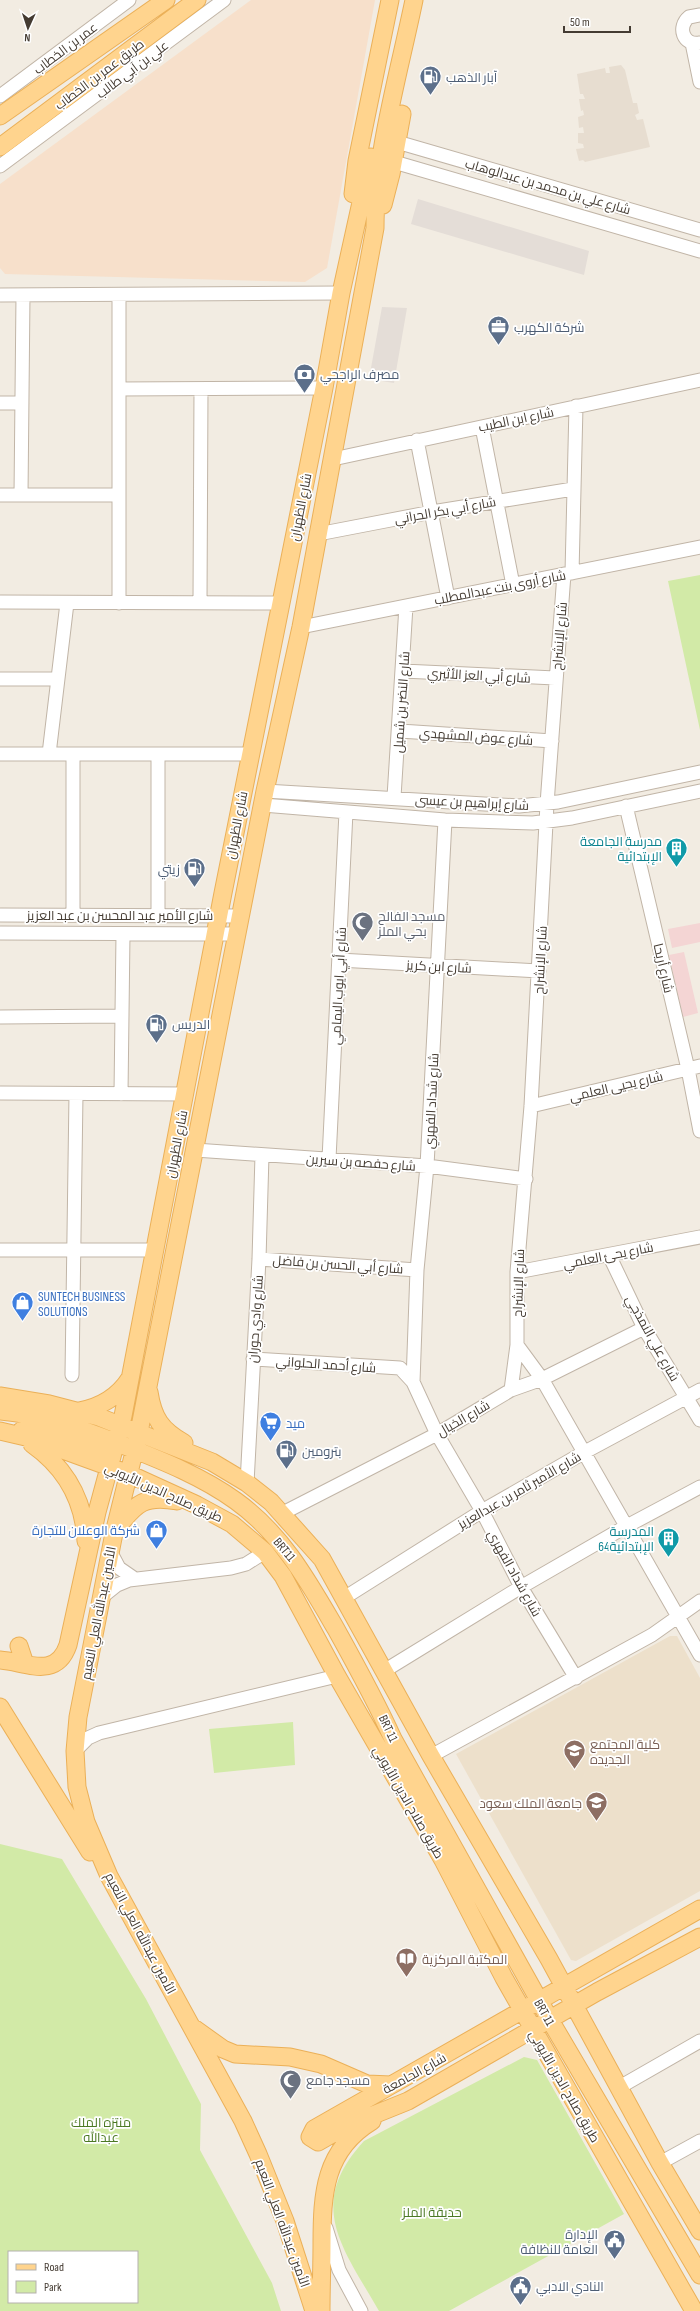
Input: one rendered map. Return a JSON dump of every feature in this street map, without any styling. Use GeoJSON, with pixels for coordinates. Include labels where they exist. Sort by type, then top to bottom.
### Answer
{"type":"FeatureCollection","features":[{"type":"Feature","properties":{"kind":"main road","name":"طريق عمر بن الخطاب"},"geometry":{"type":"LineString","coordinates":[[0,116],[156,5],[166,0]]}},
{"type":"Feature","properties":{"kind":"main road","name":"طريق عمر بن الخطاب"},"geometry":{"type":"LineString","coordinates":[[0,146],[197,0]]}},
{"type":"Feature","properties":{"kind":"main road"},"geometry":{"type":"LineString","coordinates":[[354,226],[354,177],[390,0]]}},
{"type":"Feature","properties":{"kind":"main road"},"geometry":{"type":"LineString","coordinates":[[354,226],[363,195],[403,0]]}},
{"type":"Feature","properties":{"kind":"main road"},"geometry":{"type":"LineString","coordinates":[[375,228],[379,172],[414,0]]}},
{"type":"Feature","properties":{"kind":"main road"},"geometry":{"type":"LineString","coordinates":[[375,228],[388,188],[394,162],[424,0]]}},
{"type":"Feature","properties":{"kind":"main road","name":"شارع الظهران"},"geometry":{"type":"LineString","coordinates":[[123,1447],[121,1425],[186,1094],[250,754],[324,388],[354,226]]}},
{"type":"Feature","properties":{"kind":"main road","name":"شارع الظهران"},"geometry":{"type":"LineString","coordinates":[[123,1447],[138,1432],[148,1384],[333,459],[375,228]]}},
{"type":"Feature","properties":{"kind":"main road"},"geometry":{"type":"LineString","coordinates":[[77,1411],[99,1406],[109,1400],[126,1385],[131,1376]]}},
{"type":"Feature","properties":{"kind":"main road"},"geometry":{"type":"LineString","coordinates":[[148,1384],[151,1407],[166,1432],[247,1483],[283,1513],[322,1559],[431,1756],[549,1959],[618,2088],[700,2231]]}},
{"type":"Feature","properties":{"kind":"main road"},"geometry":{"type":"LineString","coordinates":[[0,1396],[77,1411],[121,1425],[212,1462]]}},
{"type":"Feature","properties":{"kind":"main road","name":"BRT11"},"geometry":{"type":"LineString","coordinates":[[0,1411],[25,1413],[70,1425],[218,1489],[238,1502],[278,1539],[296,1561],[379,1706]]}},
{"type":"Feature","properties":{"kind":"main road"},"geometry":{"type":"LineString","coordinates":[[9,1433],[24,1430],[40,1430],[99,1448],[123,1447]]}},
{"type":"Feature","properties":{"kind":"main road"},"geometry":{"type":"LineString","coordinates":[[9,1433],[47,1455],[71,1485],[84,1521],[87,1558]]}},
{"type":"Feature","properties":{"kind":"main road","name":"طريق صلاح الدين الأيوبي"},"geometry":{"type":"LineString","coordinates":[[9,1433],[129,1474],[197,1505],[232,1524],[265,1552],[283,1576],[336,1676],[443,1860],[533,2030],[694,2311]]}},
{"type":"Feature","properties":{"kind":"main road"},"geometry":{"type":"LineString","coordinates":[[0,1660],[45,1667],[57,1661],[66,1651],[109,1467],[123,1447]]}},
{"type":"Feature","properties":{"kind":"main road","name":"الأمين عبدالله العلي النعيم"},"geometry":{"type":"LineString","coordinates":[[123,1447],[129,1474],[110,1551],[78,1717],[75,1751],[77,1787],[86,1822],[120,1897],[243,2121],[261,2160],[288,2228],[314,2311]]}},
{"type":"Feature","properties":{"kind":"main road"},"geometry":{"type":"LineString","coordinates":[[114,1533],[130,1511],[143,1502],[158,1498],[197,1505]]}},
{"type":"Feature","properties":{"kind":"main road"},"geometry":{"type":"LineString","coordinates":[[19,1646],[25,1664]]}},
{"type":"Feature","properties":{"kind":"main road","name":"BRT 11"},"geometry":{"type":"LineString","coordinates":[[379,1706],[399,1735],[474,1866],[491,1890],[553,2018],[700,2275]]}},
{"type":"Feature","properties":{"kind":"main road"},"geometry":{"type":"LineString","coordinates":[[0,1707],[120,1897]]}},
{"type":"Feature","properties":{"kind":"main road","name":"شارع الجامعة"},"geometry":{"type":"LineString","coordinates":[[553,2018],[398,2106],[346,2126],[318,2142],[310,2137],[314,2129],[700,1909]]}},
{"type":"Feature","properties":{"kind":"main road"},"geometry":{"type":"LineString","coordinates":[[553,2018],[700,1937]]}},
{"type":"Feature","properties":{"kind":"main road"},"geometry":{"type":"LineString","coordinates":[[192,2026],[223,2049],[235,2054],[290,2057],[321,2064],[367,2084],[394,2084]]}},
{"type":"Feature","properties":{"kind":"main road"},"geometry":{"type":"LineString","coordinates":[[321,2311],[322,2210],[326,2182],[334,2162],[346,2144],[367,2124],[398,2106]]}},
{"type":"Feature","properties":{"kind":"street","name":"عمر بن الخطاب"},"geometry":{"type":"LineString","coordinates":[[0,96],[130,0]]}},
{"type":"Feature","properties":{"kind":"street","name":"علي بن أبي طالب"},"geometry":{"type":"LineString","coordinates":[[0,166],[224,0]]}},
{"type":"Feature","properties":{"kind":"street"},"geometry":{"type":"LineString","coordinates":[[700,15],[689,17],[683,24],[683,34],[696,43],[700,82]]}},
{"type":"Feature","properties":{"kind":"street","name":"شارع علي بن محمد بن عبدالوهاب"},"geometry":{"type":"LineString","coordinates":[[397,142],[700,230]]}},
{"type":"Feature","properties":{"kind":"street"},"geometry":{"type":"LineString","coordinates":[[394,162],[700,251]]}},
{"type":"Feature","properties":{"kind":"street"},"geometry":{"type":"LineString","coordinates":[[0,295],[341,293]]}},
{"type":"Feature","properties":{"kind":"street"},"geometry":{"type":"LineString","coordinates":[[21,495],[23,295]]}},
{"type":"Feature","properties":{"kind":"street"},"geometry":{"type":"LineString","coordinates":[[119,295],[119,603]]}},
{"type":"Feature","properties":{"kind":"street","name":"شارع ابن الطيب"},"geometry":{"type":"LineString","coordinates":[[333,459],[700,380]]}},
{"type":"Feature","properties":{"kind":"street"},"geometry":{"type":"LineString","coordinates":[[119,390],[324,388]]}},
{"type":"Feature","properties":{"kind":"street"},"geometry":{"type":"LineString","coordinates":[[200,603],[201,389]]}},
{"type":"Feature","properties":{"kind":"street"},"geometry":{"type":"LineString","coordinates":[[0,403],[22,403]]}},
{"type":"Feature","properties":{"kind":"street","name":"شارع الإنشراح"},"geometry":{"type":"LineString","coordinates":[[511,1390],[516,1345],[517,1272],[532,1106],[547,804],[555,678],[568,574],[576,406]]}},
{"type":"Feature","properties":{"kind":"street"},"geometry":{"type":"LineString","coordinates":[[482,427],[513,585]]}},
{"type":"Feature","properties":{"kind":"street"},"geometry":{"type":"LineString","coordinates":[[417,440],[448,598]]}},
{"type":"Feature","properties":{"kind":"street","name":"شارع أبي بكر الحراني"},"geometry":{"type":"LineString","coordinates":[[318,534],[432,512],[573,489]]}},
{"type":"Feature","properties":{"kind":"street"},"geometry":{"type":"LineString","coordinates":[[0,495],[119,495]]}},
{"type":"Feature","properties":{"kind":"street","name":"شارع أروى بنت عبدالمطلب"},"geometry":{"type":"LineString","coordinates":[[300,627],[700,547]]}},
{"type":"Feature","properties":{"kind":"street"},"geometry":{"type":"LineString","coordinates":[[0,602],[280,603]]}},
{"type":"Feature","properties":{"kind":"street"},"geometry":{"type":"LineString","coordinates":[[49,754],[67,603]]}},
{"type":"Feature","properties":{"kind":"street","name":"شارع النضر بن شميل"},"geometry":{"type":"LineString","coordinates":[[394,797],[400,731],[406,606]]}},
{"type":"Feature","properties":{"kind":"street","name":"شارع أبي العز الأثيري"},"geometry":{"type":"LineString","coordinates":[[403,671],[555,678]]}},
{"type":"Feature","properties":{"kind":"street"},"geometry":{"type":"LineString","coordinates":[[0,680],[58,680]]}},
{"type":"Feature","properties":{"kind":"street","name":"شارع عوض المشهدي"},"geometry":{"type":"LineString","coordinates":[[400,731],[552,741]]}},
{"type":"Feature","properties":{"kind":"street"},"geometry":{"type":"LineString","coordinates":[[0,754],[250,754]]}},
{"type":"Feature","properties":{"kind":"street"},"geometry":{"type":"LineString","coordinates":[[73,754],[73,915]]}},
{"type":"Feature","properties":{"kind":"street"},"geometry":{"type":"LineString","coordinates":[[158,754],[158,915]]}},
{"type":"Feature","properties":{"kind":"street","name":"شارع إبراهيم بن عيسى"},"geometry":{"type":"LineString","coordinates":[[264,798],[394,797],[507,806],[547,804],[700,772]]}},
{"type":"Feature","properties":{"kind":"street"},"geometry":{"type":"LineString","coordinates":[[264,798],[346,812],[445,820],[521,823],[547,822],[700,791]]}},
{"type":"Feature","properties":{"kind":"street","name":"شارع أريحا"},"geometry":{"type":"LineString","coordinates":[[626,806],[694,1068],[700,1131]]}},
{"type":"Feature","properties":{"kind":"street","name":"شارع أبي ايوب اليمامي"},"geometry":{"type":"LineString","coordinates":[[329,1159],[346,812]]}},
{"type":"Feature","properties":{"kind":"street","name":"شارع شداد الفهري"},"geometry":{"type":"LineString","coordinates":[[413,1382],[417,1270],[428,1166],[439,967],[445,820]]}},
{"type":"Feature","properties":{"kind":"street","name":"شارع الأمير عبد المحسن بن عبد العزيز"},"geometry":{"type":"LineString","coordinates":[[0,915],[241,916]]}},
{"type":"Feature","properties":{"kind":"street","name":"شارع الأمير عبد المحسن بن عبد العزيز"},"geometry":{"type":"LineString","coordinates":[[0,933],[237,934]]}},
{"type":"Feature","properties":{"kind":"street"},"geometry":{"type":"LineString","coordinates":[[121,1094],[123,934]]}},
{"type":"Feature","properties":{"kind":"street","name":"شارع ابن كريز"},"geometry":{"type":"LineString","coordinates":[[339,960],[439,967],[539,971]]}},
{"type":"Feature","properties":{"kind":"street"},"geometry":{"type":"LineString","coordinates":[[0,1017],[121,1016]]}},
{"type":"Feature","properties":{"kind":"street","name":"شارع يحيى العلمي"},"geometry":{"type":"LineString","coordinates":[[532,1106],[694,1068]]}},
{"type":"Feature","properties":{"kind":"street"},"geometry":{"type":"LineString","coordinates":[[0,1093],[186,1094]]}},
{"type":"Feature","properties":{"kind":"street"},"geometry":{"type":"LineString","coordinates":[[72,1375],[76,1094]]}},
{"type":"Feature","properties":{"kind":"street","name":"شارع حفصه بن سيرين"},"geometry":{"type":"LineString","coordinates":[[195,1150],[428,1166],[526,1179]]}},
{"type":"Feature","properties":{"kind":"street","name":"شارع وادي حوران"},"geometry":{"type":"LineString","coordinates":[[247,1483],[252,1359],[259,1259],[262,1155]]}},
{"type":"Feature","properties":{"kind":"street","name":"شارع يحئ العلمي"},"geometry":{"type":"LineString","coordinates":[[517,1272],[700,1237]]}},
{"type":"Feature","properties":{"kind":"street"},"geometry":{"type":"LineString","coordinates":[[0,1250],[156,1250]]}},
{"type":"Feature","properties":{"kind":"street","name":"شارع علي النمذجي"},"geometry":{"type":"LineString","coordinates":[[609,1255],[644,1328],[700,1420]]}},
{"type":"Feature","properties":{"kind":"street","name":"شارع أبي الحسن بن فاضل"},"geometry":{"type":"LineString","coordinates":[[259,1259],[417,1270]]}},
{"type":"Feature","properties":{"kind":"street","name":"شارع الخيال"},"geometry":{"type":"LineString","coordinates":[[283,1513],[437,1434],[511,1390],[542,1379],[644,1328]]}},
{"type":"Feature","properties":{"kind":"street"},"geometry":{"type":"LineString","coordinates":[[516,1345],[542,1379],[625,1527],[678,1615],[700,1655]]}},
{"type":"Feature","properties":{"kind":"street","name":"شارع أحمد الحلواني"},"geometry":{"type":"LineString","coordinates":[[252,1359],[400,1368]]}},
{"type":"Feature","properties":{"kind":"street","name":"شارع شداد الفهري"},"geometry":{"type":"LineString","coordinates":[[400,1368],[413,1382],[437,1434],[482,1511],[521,1587],[576,1678]]}},
{"type":"Feature","properties":{"kind":"street","name":"شارع الأمير ثامر بن عبدالعزيز"},"geometry":{"type":"LineString","coordinates":[[344,1598],[482,1511],[583,1453],[700,1390]]}},
{"type":"Feature","properties":{"kind":"street"},"geometry":{"type":"LineString","coordinates":[[384,1671],[521,1587],[625,1527],[700,1487]]}},
{"type":"Feature","properties":{"kind":"street"},"geometry":{"type":"LineString","coordinates":[[110,1551],[119,1568],[135,1579]]}},
{"type":"Feature","properties":{"kind":"street"},"geometry":{"type":"LineString","coordinates":[[102,1596],[117,1585],[135,1579],[231,1568],[246,1564],[265,1552]]}},
{"type":"Feature","properties":{"kind":"street"},"geometry":{"type":"LineString","coordinates":[[431,1756],[576,1678],[652,1635],[678,1615],[700,1601]]}},
{"type":"Feature","properties":{"kind":"street"},"geometry":{"type":"LineString","coordinates":[[75,1751],[88,1738],[99,1733],[336,1676]]}},
{"type":"Feature","properties":{"kind":"street"},"geometry":{"type":"LineString","coordinates":[[78,1717],[87,1728],[99,1733]]}},
{"type":"Feature","properties":{"kind":"street"},"geometry":{"type":"LineString","coordinates":[[618,2088],[700,2041]]}},
{"type":"Feature","properties":{"kind":"street"},"geometry":{"type":"LineString","coordinates":[[660,2163],[700,2141]]}},
{"type":"Feature","properties":{"kind":"street"},"geometry":{"type":"LineString","coordinates":[[322,2210],[339,2270],[361,2311]]}},
{"type":"Feature","properties":{"kind":"shaded area"},"geometry":{"type":"Polygon","coordinates":[[[251,0],[375,0],[327,268],[305,282],[5,274],[0,268],[0,184],[251,0]]]}},
{"type":"Feature","properties":{"kind":"shaded area"},"geometry":{"type":"Polygon","coordinates":[[[621,65],[625,70],[633,103],[637,103],[639,113],[635,115],[637,120],[643,119],[650,147],[585,162],[583,160],[579,161],[576,149],[584,148],[583,144],[578,143],[578,133],[584,133],[583,127],[579,128],[578,117],[584,115],[583,110],[581,111],[579,99],[585,99],[583,94],[580,94],[577,74],[605,68],[606,73],[610,73],[609,67],[621,65]]]}},
{"type":"Feature","properties":{"kind":"shaded area"},"geometry":{"type":"Polygon","coordinates":[[[418,199],[589,251],[584,275],[411,224],[418,199]]]}},
{"type":"Feature","properties":{"kind":"shaded area"},"geometry":{"type":"Polygon","coordinates":[[[382,307],[407,308],[394,383],[369,379],[382,307]]]}},
{"type":"Feature","properties":{"kind":"shaded area"},"geometry":{"type":"Polygon","coordinates":[[[700,923],[700,942],[672,948],[668,929],[700,923]]]}},
{"type":"Feature","properties":{"kind":"shaded area"},"geometry":{"type":"Polygon","coordinates":[[[684,952],[698,1013],[683,1017],[669,955],[684,952]]]}},
{"type":"Feature","properties":{"kind":"shaded area","name":"جامعة الملك سعود"},"geometry":{"type":"Polygon","coordinates":[[[670,1636],[677,1636],[700,1678],[700,1891],[576,1961],[571,1960],[456,1754],[670,1636]]]}},
{"type":"Feature","properties":{"kind":"green space"},"geometry":{"type":"Polygon","coordinates":[[[700,575],[700,730],[668,581],[700,575]]]}},
{"type":"Feature","properties":{"kind":"green space"},"geometry":{"type":"Polygon","coordinates":[[[293,1722],[295,1765],[214,1773],[209,1729],[293,1722]]]}},
{"type":"Feature","properties":{"kind":"green space","name":"منتزه الملك عبدالله"},"geometry":{"type":"Polygon","coordinates":[[[0,1844],[62,1859],[146,1999],[201,2104],[200,2150],[272,2283],[281,2311],[0,2311],[0,1844]]]}},
{"type":"Feature","properties":{"kind":"green space","name":"حديقة الملز"},"geometry":{"type":"Polygon","coordinates":[[[524,2057],[537,2060],[624,2214],[449,2311],[379,2311],[353,2267],[336,2226],[333,2206],[336,2186],[346,2164],[364,2141],[524,2057]]]}},
{"type":"Feature","properties":{"kind":"place","name":"آبار الذهب"},"geometry":{"type":"Point","coordinates":[430,96]}},
{"type":"Feature","properties":{"kind":"place","name":"شركة الكهرب"},"geometry":{"type":"Point","coordinates":[498,346]}},
{"type":"Feature","properties":{"kind":"place","name":"مصرف الراجحي"},"geometry":{"type":"Point","coordinates":[304,394]}},
{"type":"Feature","properties":{"kind":"place","name":"مدرسة الجامعة الإبتدائية"},"geometry":{"type":"Point","coordinates":[677,868]}},
{"type":"Feature","properties":{"kind":"place","name":"زيتي"},"geometry":{"type":"Point","coordinates":[195,888]}},
{"type":"Feature","properties":{"kind":"place","name":"مسجد الفالح بحي الملز"},"geometry":{"type":"Point","coordinates":[363,942]}},
{"type":"Feature","properties":{"kind":"place","name":"الدريس"},"geometry":{"type":"Point","coordinates":[157,1044]}},
{"type":"Feature","properties":{"kind":"place","name":"SUNTECH BUSINESS SOLUTIONS"},"geometry":{"type":"Point","coordinates":[22,1322]}},
{"type":"Feature","properties":{"kind":"place","name":"ميد"},"geometry":{"type":"Point","coordinates":[270,1442]}},
{"type":"Feature","properties":{"kind":"place","name":"بترومين"},"geometry":{"type":"Point","coordinates":[287,1470]}},
{"type":"Feature","properties":{"kind":"place","name":"شركة الوعلان للتجارة"},"geometry":{"type":"Point","coordinates":[156,1550]}},
{"type":"Feature","properties":{"kind":"place","name":"المدرسة الإبتدائية64"},"geometry":{"type":"Point","coordinates":[669,1558]}},
{"type":"Feature","properties":{"kind":"place","name":"كلية المجتمع الجديده"},"geometry":{"type":"Point","coordinates":[574,1770]}},
{"type":"Feature","properties":{"kind":"place","name":"جامعة الملك سعود"},"geometry":{"type":"Point","coordinates":[597,1822]}},
{"type":"Feature","properties":{"kind":"place","name":"المكتبة المركزية"},"geometry":{"type":"Point","coordinates":[407,1978]}},
{"type":"Feature","properties":{"kind":"place","name":"مسجد جامع"},"geometry":{"type":"Point","coordinates":[290,2100]}},
{"type":"Feature","properties":{"kind":"place","name":"الإدارة العامة للنظافة"},"geometry":{"type":"Point","coordinates":[614,2260]}},
{"type":"Feature","properties":{"kind":"place","name":"النادي الادبي"},"geometry":{"type":"Point","coordinates":[521,2306]}}]}
